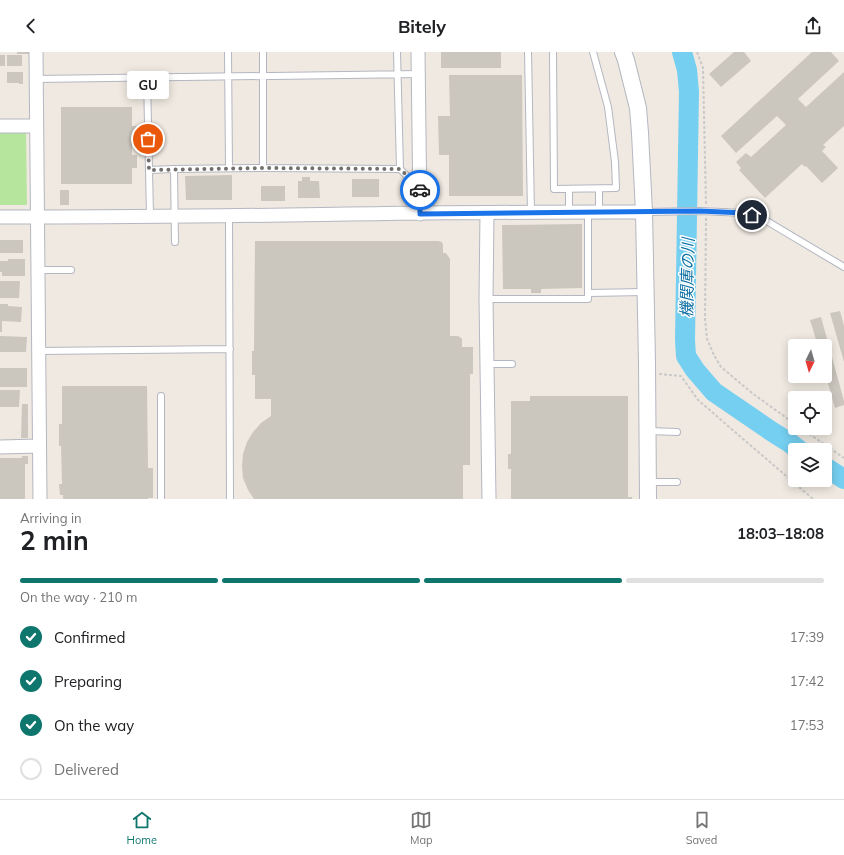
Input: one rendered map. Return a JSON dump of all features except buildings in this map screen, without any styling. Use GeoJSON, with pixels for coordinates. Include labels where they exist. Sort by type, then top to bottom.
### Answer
{"type":"FeatureCollection","features":[{"type":"Feature","properties":{"kind":"street"},"geometry":{"type":"LineString","coordinates":[[36,52],[40,499]]}},
{"type":"Feature","properties":{"kind":"street"},"geometry":{"type":"LineString","coordinates":[[418,52],[420,214]]}},
{"type":"Feature","properties":{"kind":"street"},"geometry":{"type":"LineString","coordinates":[[623,52],[638,108],[640,133],[644,212],[648,499]]}},
{"type":"Feature","properties":{"kind":"street"},"geometry":{"type":"LineString","coordinates":[[0,126],[36,126]]}},
{"type":"Feature","properties":{"kind":"street"},"geometry":{"type":"LineString","coordinates":[[0,217],[644,212]]}},
{"type":"Feature","properties":{"kind":"street"},"geometry":{"type":"LineString","coordinates":[[487,213],[486,299],[489,499]]}},
{"type":"Feature","properties":{"kind":"street"},"geometry":{"type":"LineString","coordinates":[[0,447],[39,446]]}},
{"type":"Feature","properties":{"kind":"lane"},"geometry":{"type":"LineString","coordinates":[[228,52],[229,168]]}},
{"type":"Feature","properties":{"kind":"lane"},"geometry":{"type":"LineString","coordinates":[[263,52],[263,168]]}},
{"type":"Feature","properties":{"kind":"lane"},"geometry":{"type":"LineString","coordinates":[[397,52],[400,169]]}},
{"type":"Feature","properties":{"kind":"lane"},"geometry":{"type":"LineString","coordinates":[[528,52],[531,213]]}},
{"type":"Feature","properties":{"kind":"lane"},"geometry":{"type":"LineString","coordinates":[[553,52],[554,189],[616,188],[615,162],[608,107],[593,52]]}},
{"type":"Feature","properties":{"kind":"lane"},"geometry":{"type":"LineString","coordinates":[[36,80],[418,74]]}},
{"type":"Feature","properties":{"kind":"lane"},"geometry":{"type":"LineString","coordinates":[[147,78],[150,216]]}},
{"type":"Feature","properties":{"kind":"lane"},"geometry":{"type":"LineString","coordinates":[[149,170],[229,168],[400,169],[420,188]]}},
{"type":"Feature","properties":{"kind":"lane"},"geometry":{"type":"LineString","coordinates":[[174,169],[174,216],[176,242]]}},
{"type":"Feature","properties":{"kind":"lane"},"geometry":{"type":"LineString","coordinates":[[569,189],[569,213]]}},
{"type":"Feature","properties":{"kind":"lane"},"geometry":{"type":"LineString","coordinates":[[486,299],[588,299],[593,213],[599,189]]}},
{"type":"Feature","properties":{"kind":"lane"},"geometry":{"type":"LineString","coordinates":[[644,212],[703,211],[744,213],[760,217],[844,267]]}},
{"type":"Feature","properties":{"kind":"lane"},"geometry":{"type":"LineString","coordinates":[[229,216],[230,499]]}},
{"type":"Feature","properties":{"kind":"lane"},"geometry":{"type":"LineString","coordinates":[[38,270],[71,270]]}},
{"type":"Feature","properties":{"kind":"lane"},"geometry":{"type":"LineString","coordinates":[[588,293],[645,292]]}},
{"type":"Feature","properties":{"kind":"lane"},"geometry":{"type":"LineString","coordinates":[[39,351],[230,349]]}},
{"type":"Feature","properties":{"kind":"lane"},"geometry":{"type":"LineString","coordinates":[[487,364],[512,364]]}},
{"type":"Feature","properties":{"kind":"lane"},"geometry":{"type":"LineString","coordinates":[[161,396],[161,499]]}},
{"type":"Feature","properties":{"kind":"lane"},"geometry":{"type":"LineString","coordinates":[[647,431],[677,432]]}},
{"type":"Feature","properties":{"kind":"lane"},"geometry":{"type":"LineString","coordinates":[[648,482],[677,482]]}},
{"type":"Feature","properties":{"kind":"path"},"geometry":{"type":"LineString","coordinates":[[698,52],[702,68],[703,211],[705,319],[707,339],[721,367],[752,393],[788,419]]}},
{"type":"Feature","properties":{"kind":"path"},"geometry":{"type":"LineString","coordinates":[[658,374],[680,376],[698,400],[813,499]]}},
{"type":"Feature","properties":{"kind":"path"},"geometry":{"type":"LineString","coordinates":[[811,435],[844,458]]}},
{"type":"Feature","properties":{"kind":"green space"},"geometry":{"type":"Polygon","coordinates":[[[0,130],[26,130],[27,205],[0,205],[0,130]]]}},
{"type":"Feature","properties":{"kind":"waterway","name":"機関庫の川"},"geometry":{"type":"LineString","coordinates":[[682,52],[687,70],[689,92],[686,356],[695,370],[714,392],[790,443]]}},
{"type":"Feature","properties":{"kind":"waterway","name":"機関庫の川"},"geometry":{"type":"LineString","coordinates":[[832,471],[844,479]]}},
{"type":"Feature","properties":{"kind":"way so far"},"geometry":{"type":"LineString","coordinates":[[148,139],[149,170],[263,168],[400,169],[420,188],[420,190]]}},
{"type":"Feature","properties":{"kind":"place","name":"GU"},"geometry":{"type":"Point","coordinates":[148,139]}},
{"type":"Feature","properties":{"kind":"route"},"geometry":{"type":"LineString","coordinates":[[420,190],[420,214],[700,211],[744,213],[752,215]]}}]}
